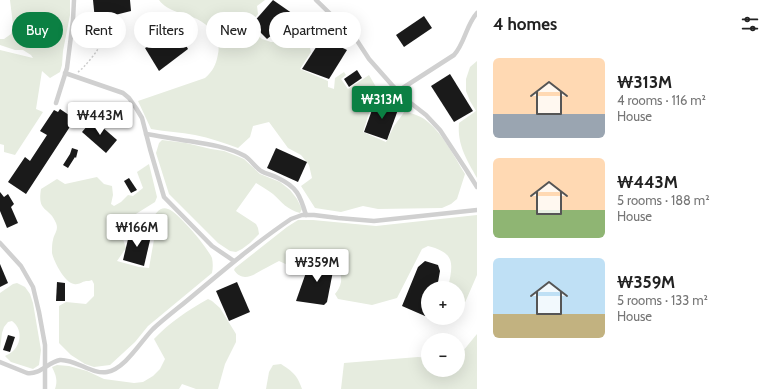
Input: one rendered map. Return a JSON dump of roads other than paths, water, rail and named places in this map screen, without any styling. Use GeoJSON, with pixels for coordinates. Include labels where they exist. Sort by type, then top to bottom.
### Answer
{"type":"FeatureCollection","features":[{"type":"Feature","properties":{"kind":"lane"},"geometry":{"type":"LineString","coordinates":[[56,103],[67,68],[74,0]]}},
{"type":"Feature","properties":{"kind":"lane"},"geometry":{"type":"LineString","coordinates":[[316,0],[356,39],[369,59],[398,91],[426,115],[440,130],[477,187]]}},
{"type":"Feature","properties":{"kind":"lane"},"geometry":{"type":"LineString","coordinates":[[398,91],[454,55],[477,13]]}},
{"type":"Feature","properties":{"kind":"lane"},"geometry":{"type":"LineString","coordinates":[[65,73],[124,93],[129,98],[142,118],[164,197],[212,246],[234,261]]}},
{"type":"Feature","properties":{"kind":"lane"},"geometry":{"type":"LineString","coordinates":[[146,134],[219,146],[245,157],[253,162],[260,171],[288,183],[295,189],[302,201],[306,215]]}},
{"type":"Feature","properties":{"kind":"lane"},"geometry":{"type":"LineString","coordinates":[[0,362],[32,374],[44,369],[53,362],[60,360],[99,372],[107,372],[119,367],[153,329],[234,261],[291,219],[302,215],[374,221],[477,210]]}},
{"type":"Feature","properties":{"kind":"lane"},"geometry":{"type":"LineString","coordinates":[[0,243],[21,266],[33,287],[45,345],[45,389]]}}]}
